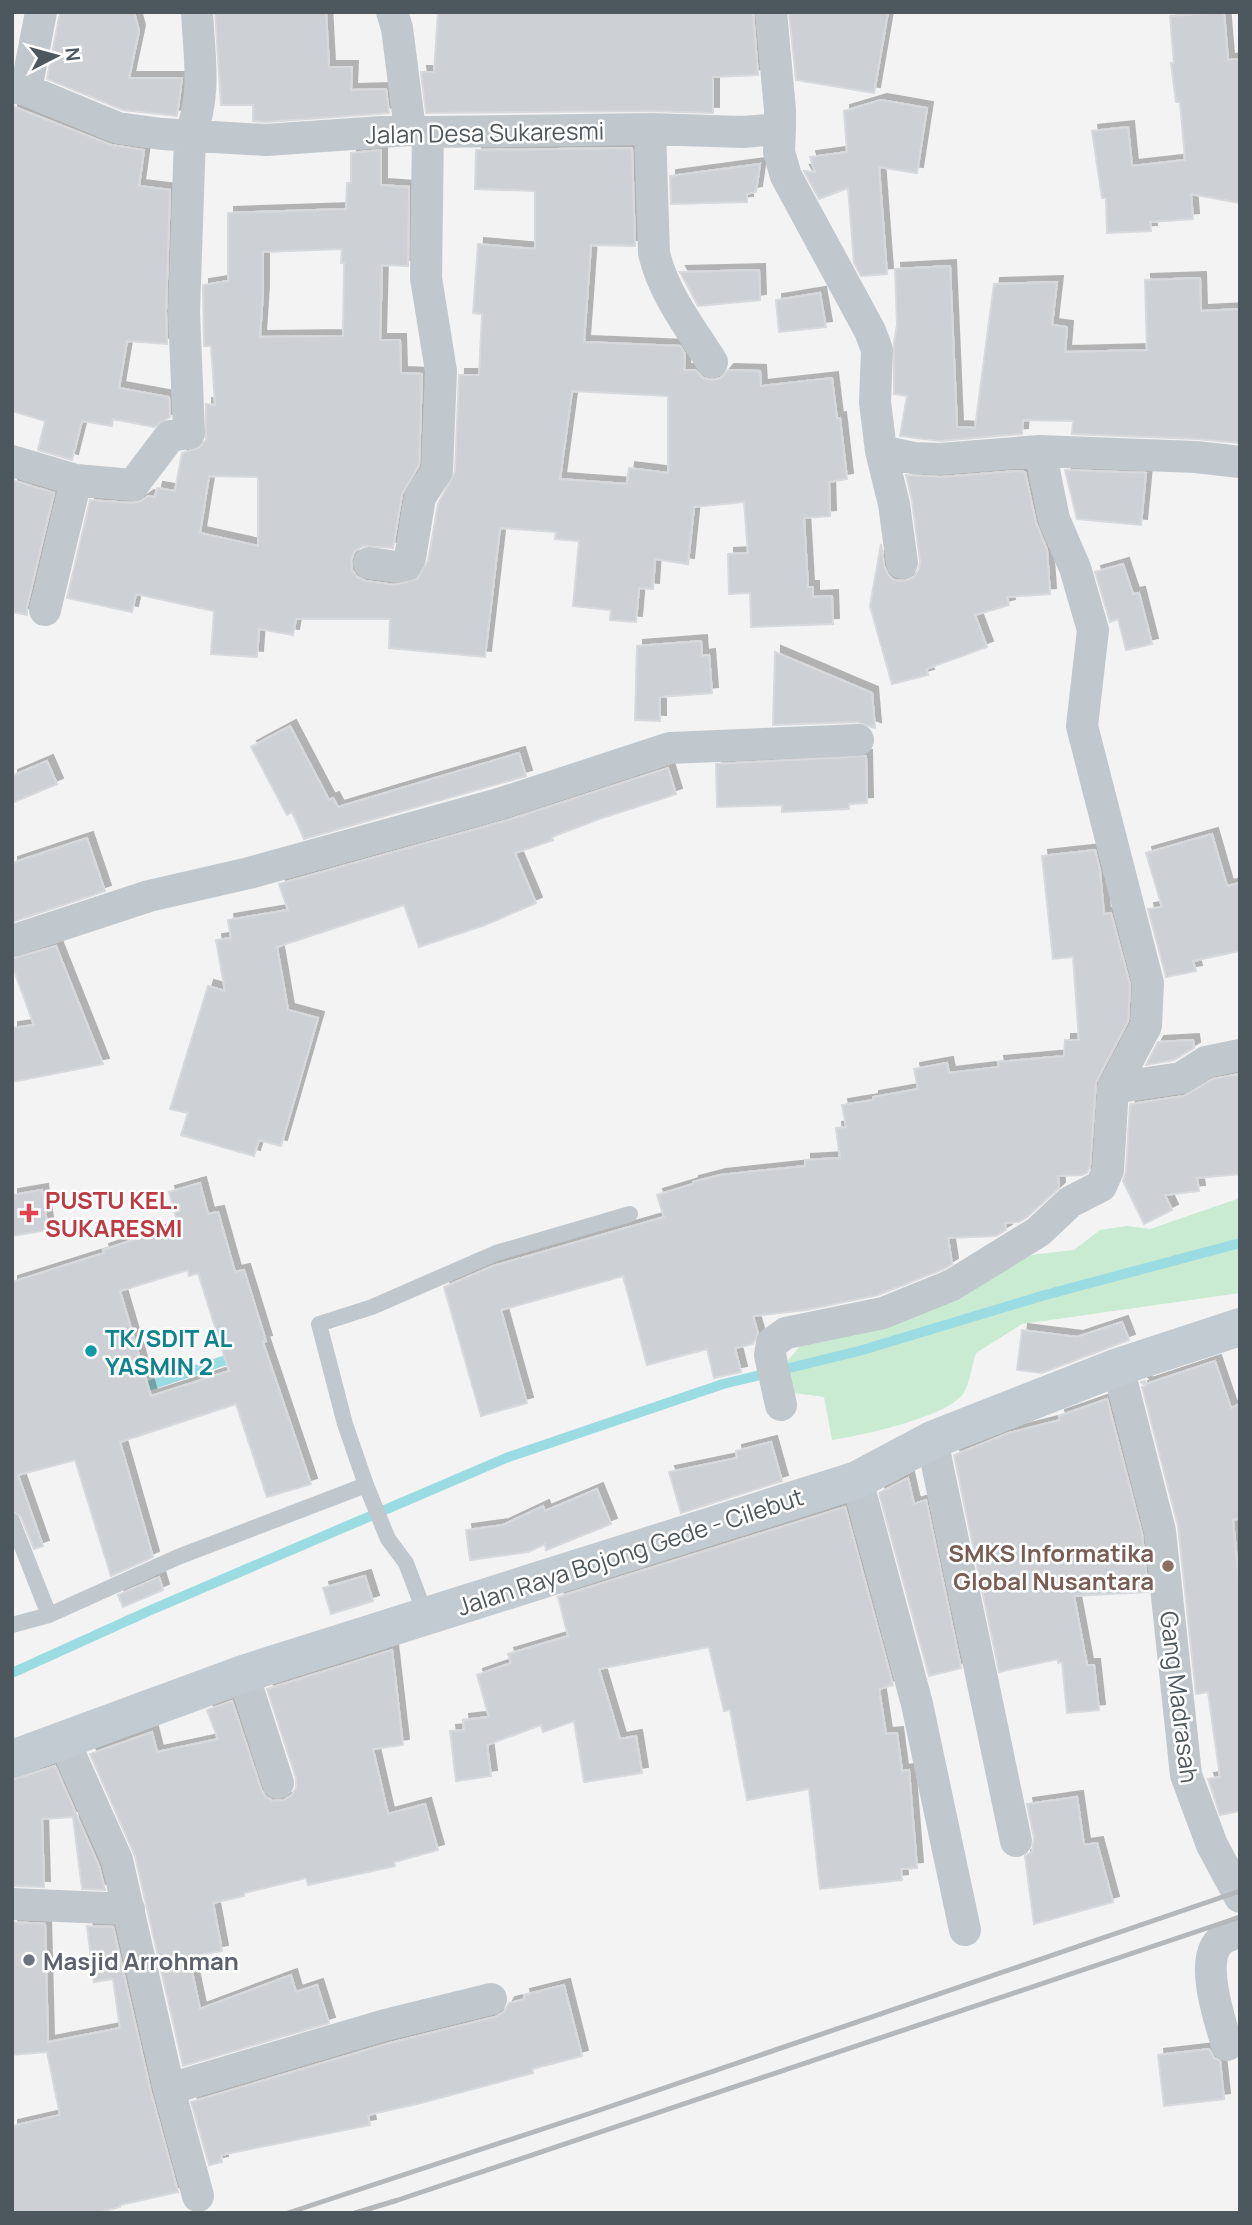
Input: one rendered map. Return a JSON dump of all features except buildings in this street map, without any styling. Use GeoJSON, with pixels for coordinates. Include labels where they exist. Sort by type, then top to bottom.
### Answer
{"type":"FeatureCollection","features":[{"type":"Feature","properties":{"kind":"main road","name":"Jalan Raya Bojong Gede - Cilebut"},"geometry":{"type":"LineString","coordinates":[[12,1759],[243,1674],[857,1479],[932,1440],[1118,1367],[1240,1327]]}},
{"type":"Feature","properties":{"kind":"street"},"geometry":{"type":"LineString","coordinates":[[19,88],[41,12]]}},
{"type":"Feature","properties":{"kind":"street"},"geometry":{"type":"LineString","coordinates":[[12,460],[76,480],[133,485],[170,436],[189,433],[184,313],[190,136],[199,114],[201,59],[197,12]]}},
{"type":"Feature","properties":{"kind":"street"},"geometry":{"type":"LineString","coordinates":[[369,563],[397,567],[406,565],[410,558],[419,497],[437,471],[441,371],[426,278],[419,131],[392,12]]}},
{"type":"Feature","properties":{"kind":"street"},"geometry":{"type":"LineString","coordinates":[[771,12],[780,110],[779,152],[786,176],[870,331],[877,350],[875,401],[881,451],[894,504],[902,564]]}},
{"type":"Feature","properties":{"kind":"street","name":"Jalan Desa Sukaresmi"},"geometry":{"type":"LineString","coordinates":[[19,88],[118,128],[190,136],[265,140],[419,131],[743,132],[780,129]]}},
{"type":"Feature","properties":{"kind":"street"},"geometry":{"type":"LineString","coordinates":[[650,130],[654,253],[657,267],[664,286],[712,362]]}},
{"type":"Feature","properties":{"kind":"street"},"geometry":{"type":"LineString","coordinates":[[881,451],[912,458],[940,459],[1041,451],[1196,457],[1240,462]]}},
{"type":"Feature","properties":{"kind":"street"},"geometry":{"type":"LineString","coordinates":[[780,1402],[770,1355],[772,1343],[786,1333],[883,1313],[969,1276],[1038,1233],[1070,1202],[1101,1186],[1108,1170],[1113,1088],[1146,1026],[1148,983],[1082,726],[1093,629],[1075,568],[1054,519],[1041,451]]}},
{"type":"Feature","properties":{"kind":"street"},"geometry":{"type":"LineString","coordinates":[[46,610],[76,480]]}},
{"type":"Feature","properties":{"kind":"street"},"geometry":{"type":"LineString","coordinates":[[12,941],[149,896],[249,873],[499,804],[670,748],[858,740]]}},
{"type":"Feature","properties":{"kind":"street"},"geometry":{"type":"LineString","coordinates":[[1113,1088],[1181,1078],[1206,1062],[1240,1055]]}},
{"type":"Feature","properties":{"kind":"street","name":"Gang Madrasah"},"geometry":{"type":"LineString","coordinates":[[1118,1367],[1160,1531],[1185,1775],[1212,1845],[1240,1897]]}},
{"type":"Feature","properties":{"kind":"street"},"geometry":{"type":"LineString","coordinates":[[932,1440],[1016,1841]]}},
{"type":"Feature","properties":{"kind":"street"},"geometry":{"type":"LineString","coordinates":[[857,1479],[917,1704],[965,1930]]}},
{"type":"Feature","properties":{"kind":"street"},"geometry":{"type":"LineString","coordinates":[[243,1674],[278,1783]]}},
{"type":"Feature","properties":{"kind":"street"},"geometry":{"type":"LineString","coordinates":[[62,1739],[117,1860],[169,2089],[198,2196]]}},
{"type":"Feature","properties":{"kind":"street"},"geometry":{"type":"LineString","coordinates":[[12,1904],[129,1909]]}},
{"type":"Feature","properties":{"kind":"street"},"geometry":{"type":"LineString","coordinates":[[1227,2045],[1213,1991],[1211,1955],[1220,1941],[1240,1931]]}},
{"type":"Feature","properties":{"kind":"street"},"geometry":{"type":"LineString","coordinates":[[169,2089],[385,2025],[491,1999]]}},
{"type":"Feature","properties":{"kind":"lane"},"geometry":{"type":"LineString","coordinates":[[426,1617],[406,1563],[386,1534],[369,1492],[345,1424],[319,1324],[372,1307],[496,1253],[631,1214]]}},
{"type":"Feature","properties":{"kind":"lane"},"geometry":{"type":"LineString","coordinates":[[12,1625],[49,1615],[178,1557],[369,1492]]}},
{"type":"Feature","properties":{"kind":"lane"},"geometry":{"type":"LineString","coordinates":[[12,1521],[49,1615]]}},
{"type":"Feature","properties":{"kind":"green space"},"geometry":{"type":"Polygon","coordinates":[[[1240,1198],[1240,1293],[1022,1324],[976,1353],[965,1390],[954,1402],[922,1418],[862,1434],[832,1440],[824,1397],[794,1393],[786,1363],[809,1335],[1030,1255],[1074,1250],[1100,1230],[1127,1226],[1150,1229],[1240,1198]]]}},
{"type":"Feature","properties":{"kind":"waterway"},"geometry":{"type":"LineString","coordinates":[[12,1673],[151,1610],[506,1458],[723,1384],[859,1351],[1045,1295],[1240,1243]]}},
{"type":"Feature","properties":{"kind":"waterway"},"geometry":{"type":"LineString","coordinates":[[136,1390],[238,1356]]}},
{"type":"Feature","properties":{"kind":"railway"},"geometry":{"type":"LineString","coordinates":[[288,2213],[591,2113],[1240,1891]]}},
{"type":"Feature","properties":{"kind":"railway"},"geometry":{"type":"LineString","coordinates":[[355,2213],[1240,1917]]}},
{"type":"Feature","properties":{"kind":"place","name":"PUSTU KEL. SUKARESMI"},"geometry":{"type":"Point","coordinates":[29,1213]}},
{"type":"Feature","properties":{"kind":"place","name":"TK/SDIT AL YASMIN 2"},"geometry":{"type":"Point","coordinates":[91,1351]}},
{"type":"Feature","properties":{"kind":"place","name":"SMKS Informatika Global Nusantara"},"geometry":{"type":"Point","coordinates":[1168,1566]}},
{"type":"Feature","properties":{"kind":"place","name":"Masjid Arrohman"},"geometry":{"type":"Point","coordinates":[29,1960]}}]}
